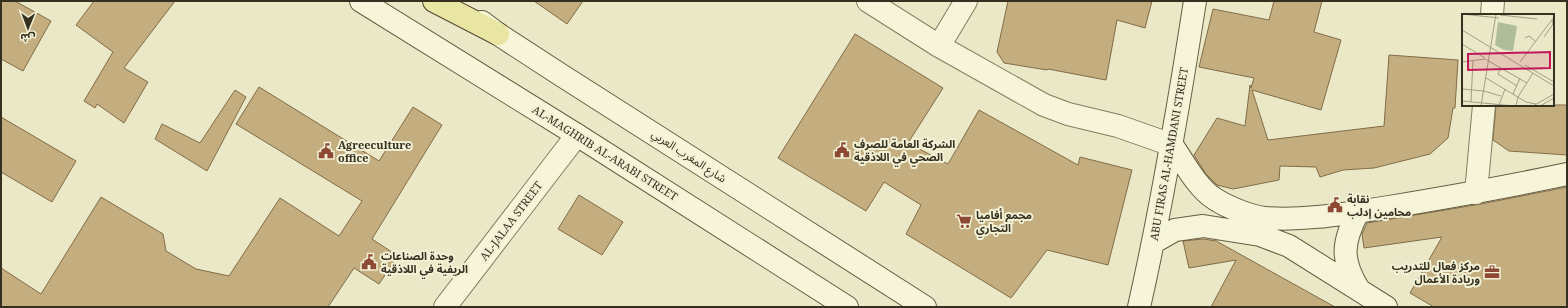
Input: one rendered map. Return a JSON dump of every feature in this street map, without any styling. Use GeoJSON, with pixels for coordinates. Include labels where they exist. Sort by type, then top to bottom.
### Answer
{"type":"FeatureCollection","features":[{"type":"Feature","properties":{"kind":"main road"},"geometry":{"type":"LineString","coordinates":[[434,1],[498,34]]}},
{"type":"Feature","properties":{"kind":"street","name":"AL-MAGHRIB AL-ARABI STREET"},"geometry":{"type":"LineString","coordinates":[[361,1],[577,135],[847,307]]}},
{"type":"Feature","properties":{"kind":"street","name":"شارع المغرب العربي"},"geometry":{"type":"LineString","coordinates":[[456,1],[498,34],[925,307]]}},
{"type":"Feature","properties":{"kind":"street"},"geometry":{"type":"LineString","coordinates":[[868,1],[939,46],[1044,106],[1068,114],[1118,126],[1172,145],[1195,180],[1214,199],[1243,212],[1264,218],[1308,218],[1358,212],[1476,193],[1567,174]]}},
{"type":"Feature","properties":{"kind":"street"},"geometry":{"type":"LineString","coordinates":[[939,46],[966,1]]}},
{"type":"Feature","properties":{"kind":"street","name":"ABU FIRAS AL-HAMDANI STREET"},"geometry":{"type":"LineString","coordinates":[[1139,307],[1154,242],[1172,145],[1195,1]]}},
{"type":"Feature","properties":{"kind":"street"},"geometry":{"type":"LineString","coordinates":[[1492,14],[1493,1]]}},
{"type":"Feature","properties":{"kind":"street"},"geometry":{"type":"LineString","coordinates":[[1476,193],[1484,106]]}},
{"type":"Feature","properties":{"kind":"street","name":"AL-JALAA STREET"},"geometry":{"type":"LineString","coordinates":[[445,307],[577,135]]}},
{"type":"Feature","properties":{"kind":"street"},"geometry":{"type":"LineString","coordinates":[[1358,212],[1349,229],[1346,241],[1346,254],[1352,278],[1358,288]]}},
{"type":"Feature","properties":{"kind":"street"},"geometry":{"type":"LineString","coordinates":[[1154,242],[1175,230],[1203,226],[1260,235],[1289,246],[1386,307]]}},
{"type":"Feature","properties":{"kind":"building"},"geometry":{"type":"Polygon","coordinates":[[[1,1],[15,1],[51,21],[23,71],[1,59],[1,1]]]}},
{"type":"Feature","properties":{"kind":"building"},"geometry":{"type":"Polygon","coordinates":[[[94,1],[175,1],[124,68],[148,82],[124,123],[97,104],[95,108],[84,101],[113,52],[76,25],[94,1]]]}},
{"type":"Feature","properties":{"kind":"building"},"geometry":{"type":"Polygon","coordinates":[[[534,1],[583,1],[567,24],[534,1]]]}},
{"type":"Feature","properties":{"kind":"building"},"geometry":{"type":"Polygon","coordinates":[[[1008,1],[1152,1],[1145,28],[1117,20],[1106,80],[1048,69],[1004,63],[997,52],[1008,1]]]}},
{"type":"Feature","properties":{"kind":"building"},"geometry":{"type":"Polygon","coordinates":[[[1274,1],[1322,1],[1314,32],[1341,40],[1321,110],[1252,90],[1268,140],[1384,126],[1389,55],[1458,60],[1455,108],[1453,108],[1448,138],[1430,154],[1374,168],[1343,170],[1320,177],[1316,167],[1280,166],[1279,180],[1233,189],[1217,185],[1206,174],[1194,155],[1217,118],[1245,126],[1250,85],[1251,88],[1254,78],[1199,67],[1213,9],[1269,20],[1274,1]]]}},
{"type":"Feature","properties":{"kind":"building"},"geometry":{"type":"Polygon","coordinates":[[[855,34],[943,88],[908,143],[948,164],[979,110],[1078,165],[1080,157],[1132,170],[1108,265],[1047,250],[1011,298],[906,234],[921,205],[884,182],[866,211],[778,158],[855,34]]]}},
{"type":"Feature","properties":{"kind":"building"},"geometry":{"type":"Polygon","coordinates":[[[259,87],[379,161],[413,107],[442,125],[372,239],[398,256],[379,284],[354,268],[328,307],[1,307],[1,268],[41,294],[101,197],[163,234],[166,251],[196,269],[229,276],[280,198],[339,236],[362,201],[236,124],[259,87]]]}},
{"type":"Feature","properties":{"kind":"building"},"geometry":{"type":"Polygon","coordinates":[[[235,90],[246,97],[207,171],[155,139],[162,124],[200,143],[235,90]]]}},
{"type":"Feature","properties":{"kind":"building"},"geometry":{"type":"Polygon","coordinates":[[[1567,105],[1567,155],[1509,151],[1493,140],[1496,106],[1567,105]]]}},
{"type":"Feature","properties":{"kind":"building"},"geometry":{"type":"Polygon","coordinates":[[[1,117],[76,161],[52,202],[1,172],[1,117]]]}},
{"type":"Feature","properties":{"kind":"building"},"geometry":{"type":"Polygon","coordinates":[[[1567,187],[1567,307],[1434,307],[1410,293],[1442,237],[1364,248],[1362,234],[1367,223],[1481,204],[1567,187]]]}},
{"type":"Feature","properties":{"kind":"building"},"geometry":{"type":"Polygon","coordinates":[[[579,195],[623,222],[602,255],[558,229],[579,195]]]}},
{"type":"Feature","properties":{"kind":"building"},"geometry":{"type":"Polygon","coordinates":[[[1203,239],[1217,241],[1335,307],[1211,307],[1236,260],[1189,268],[1183,241],[1203,239]]]}},
{"type":"Feature","properties":{"kind":"place","name":"الشركة العامة للصرف الصحي في اللاذقية"},"geometry":{"type":"Point","coordinates":[842,150]}},
{"type":"Feature","properties":{"kind":"place","name":"Agreeculture office"},"geometry":{"type":"Point","coordinates":[326,151]}},
{"type":"Feature","properties":{"kind":"place","name":"نقابة محامين إدلب"},"geometry":{"type":"Point","coordinates":[1335,205]}},
{"type":"Feature","properties":{"kind":"place","name":"مجمع أفاميا التجاري"},"geometry":{"type":"Point","coordinates":[964,221]}},
{"type":"Feature","properties":{"kind":"place","name":"وحدة الصناعات الريفية في اللاذقية"},"geometry":{"type":"Point","coordinates":[369,262]}},
{"type":"Feature","properties":{"kind":"place","name":"مركز فعال للتدريب وريادة الأعمال"},"geometry":{"type":"Point","coordinates":[1492,272]}}]}
